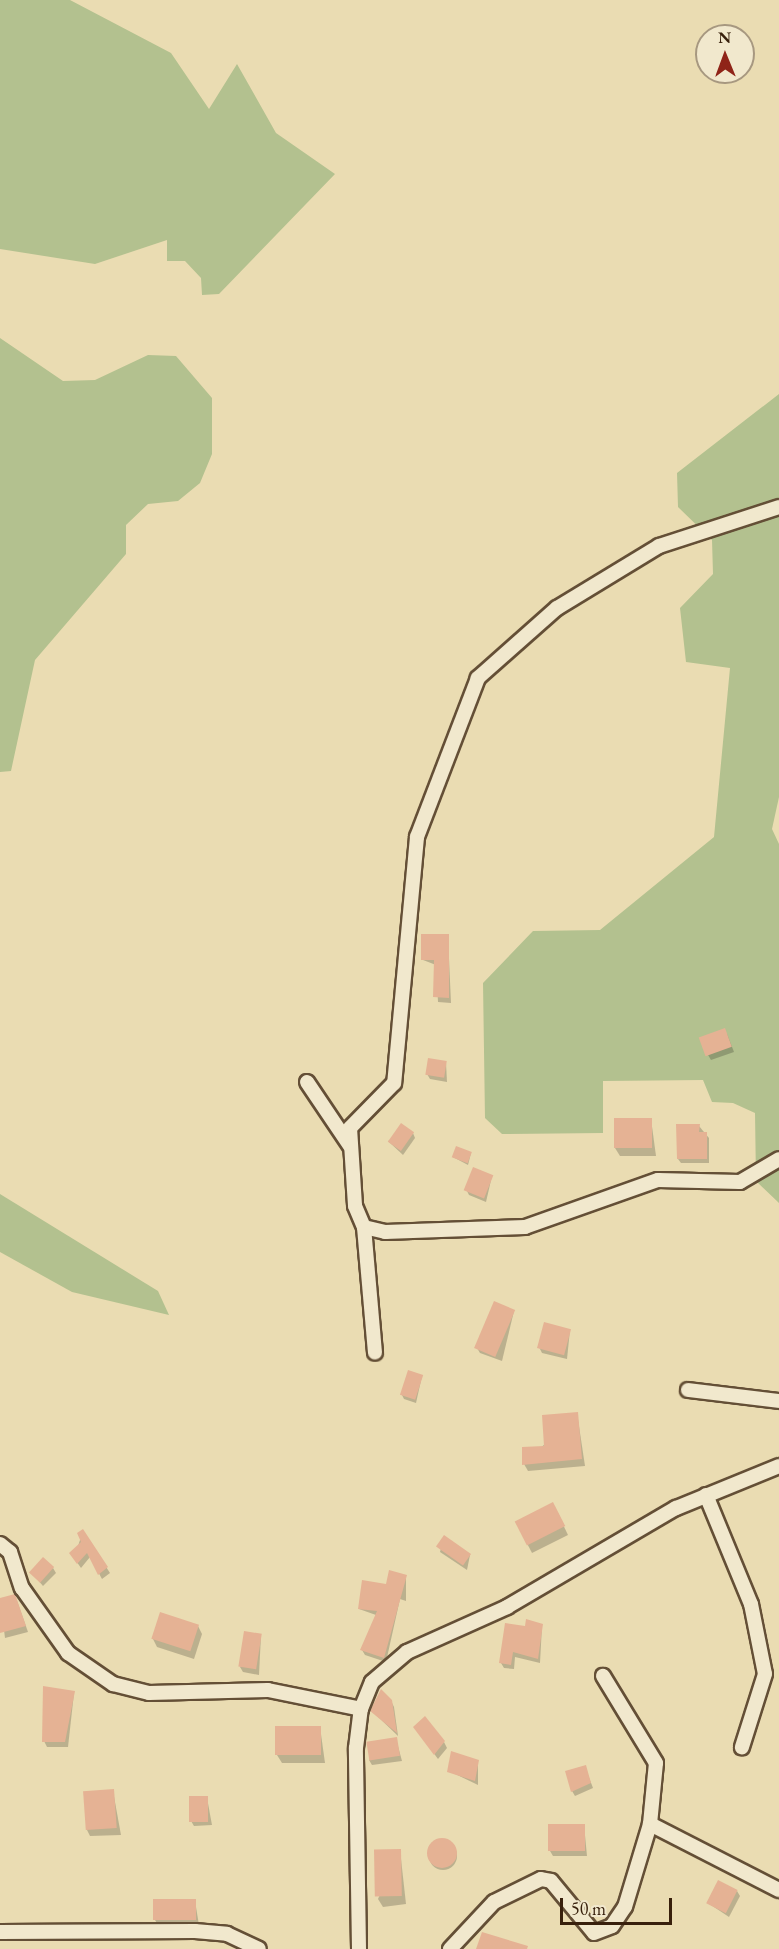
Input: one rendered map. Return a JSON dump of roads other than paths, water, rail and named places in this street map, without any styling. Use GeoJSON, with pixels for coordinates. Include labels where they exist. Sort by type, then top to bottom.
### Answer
{"type":"FeatureCollection","features":[{"type":"Feature","properties":{"kind":"street"},"geometry":{"type":"LineString","coordinates":[[375,1353],[364,1227],[355,1206],[352,1148],[356,1120],[394,1083],[417,837],[478,678],[557,608],[658,546],[779,507]]}},
{"type":"Feature","properties":{"kind":"street"},"geometry":{"type":"LineString","coordinates":[[307,1082],[352,1148]]}},
{"type":"Feature","properties":{"kind":"street"},"geometry":{"type":"LineString","coordinates":[[364,1227],[385,1232],[525,1227],[658,1180],[740,1182],[779,1159]]}},
{"type":"Feature","properties":{"kind":"street"},"geometry":{"type":"LineString","coordinates":[[687,1390],[779,1401]]}},
{"type":"Feature","properties":{"kind":"street"},"geometry":{"type":"LineString","coordinates":[[359,1949],[356,1749],[361,1709],[372,1683],[407,1652],[507,1607],[616,1540],[706,1496],[779,1466]]}},
{"type":"Feature","properties":{"kind":"street"},"geometry":{"type":"LineString","coordinates":[[706,1496],[751,1604],[765,1674],[742,1747]]}},
{"type":"Feature","properties":{"kind":"street"},"geometry":{"type":"LineString","coordinates":[[0,1544],[10,1552],[22,1588],[68,1653],[113,1684],[149,1693],[268,1690],[361,1709]]}},
{"type":"Feature","properties":{"kind":"street"},"geometry":{"type":"LineString","coordinates":[[450,1949],[494,1902],[543,1879],[551,1881],[585,1928],[606,1930],[626,1907],[650,1824],[656,1763],[603,1676]]}},
{"type":"Feature","properties":{"kind":"street"},"geometry":{"type":"LineString","coordinates":[[650,1824],[779,1890]]}},
{"type":"Feature","properties":{"kind":"street"},"geometry":{"type":"LineString","coordinates":[[0,1932],[195,1931],[227,1934],[259,1949]]}}]}
